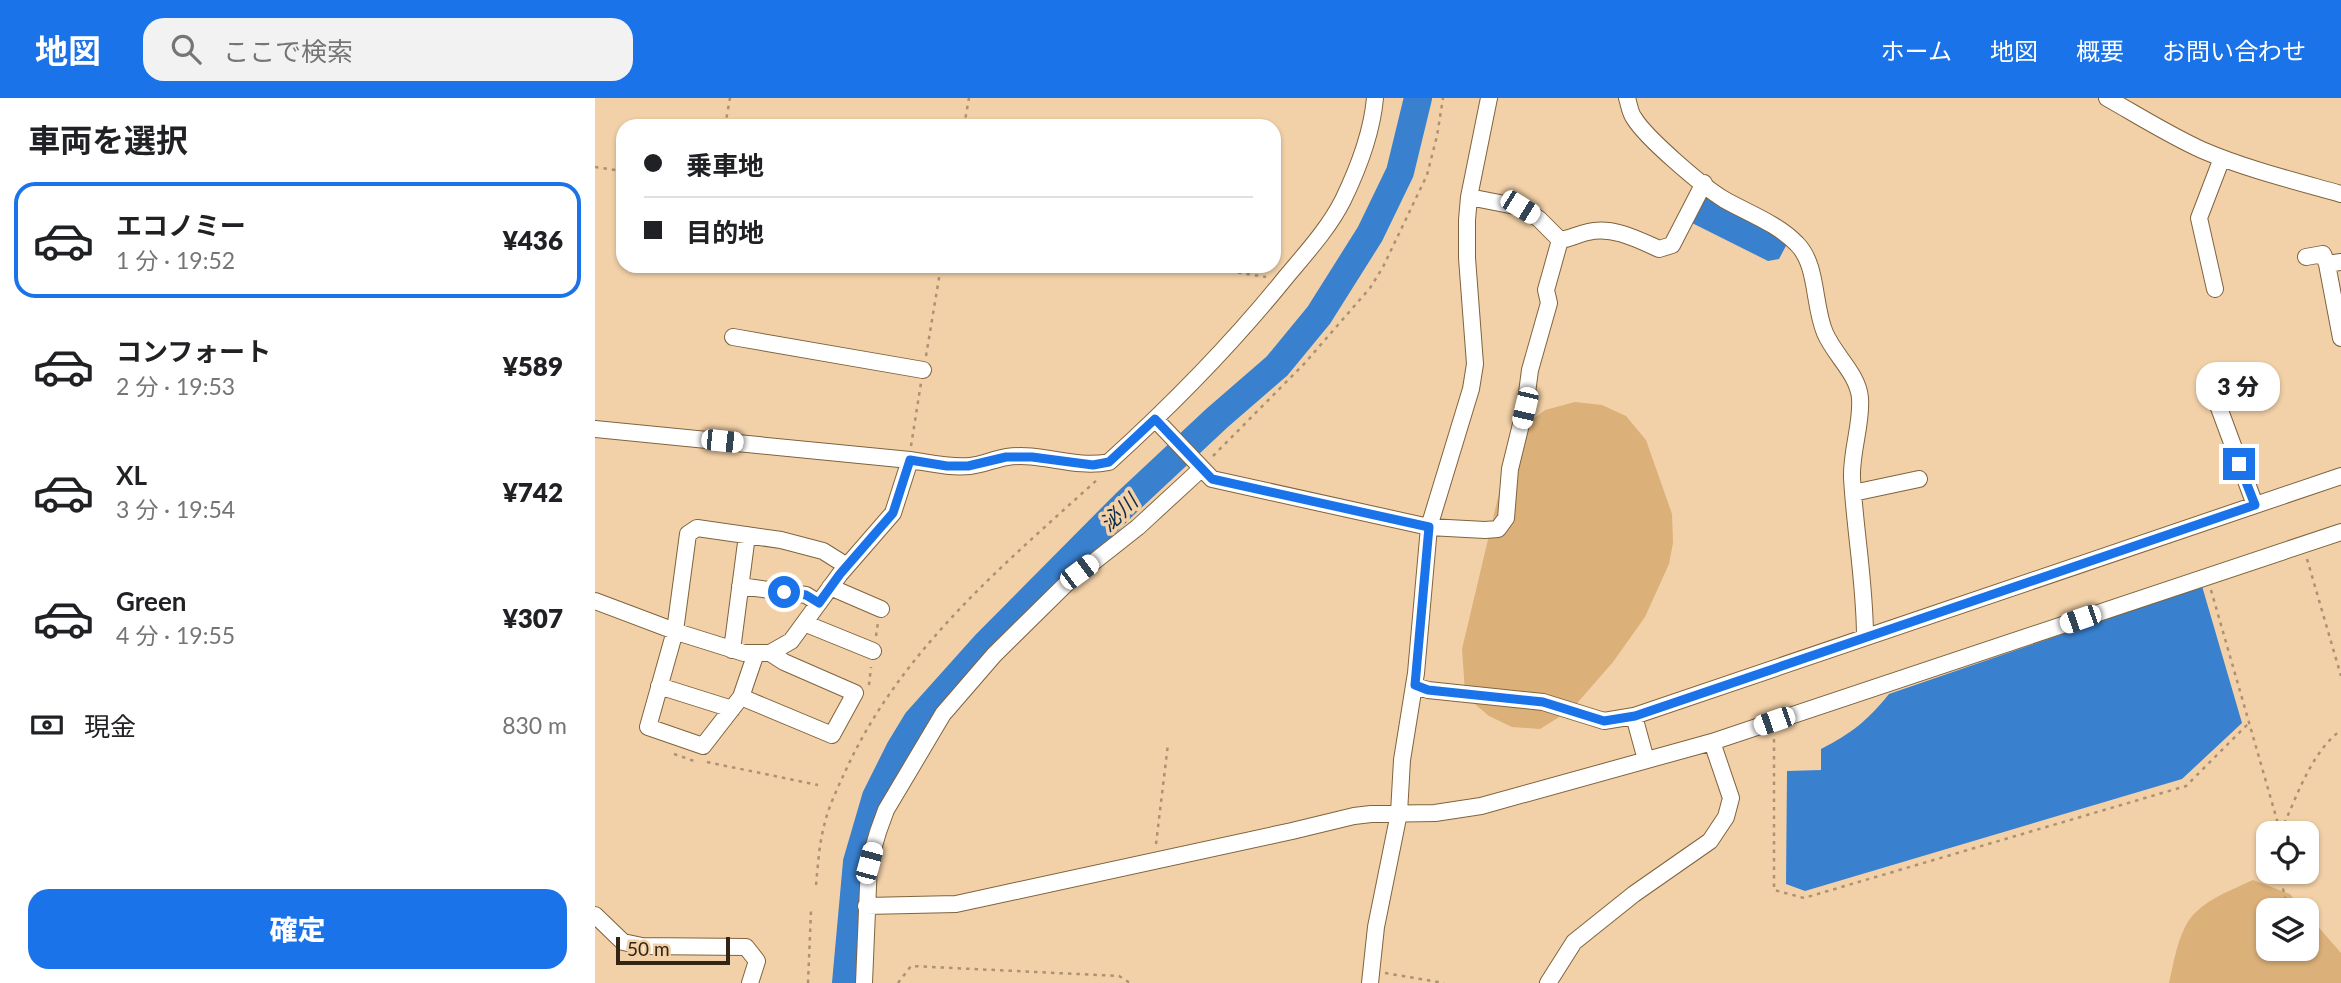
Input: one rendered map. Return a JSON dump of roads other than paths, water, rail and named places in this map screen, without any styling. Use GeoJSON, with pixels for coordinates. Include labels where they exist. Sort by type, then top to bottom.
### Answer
{"type":"FeatureCollection","features":[{"type":"Feature","properties":{"kind":"street"},"geometry":{"type":"LineString","coordinates":[[595,429],[947,466],[968,466],[1006,457],[1101,463],[1159,423],[1239,334],[1321,234],[1343,201],[1362,153],[1375,98]]}},
{"type":"Feature","properties":{"kind":"street"},"geometry":{"type":"LineString","coordinates":[[1371,977],[1376,927],[1399,813],[1402,760],[1415,685],[1429,527],[1471,389],[1475,364],[1467,258],[1469,197],[1489,98]]}},
{"type":"Feature","properties":{"kind":"street"},"geometry":{"type":"LineString","coordinates":[[1627,98],[1633,117],[1649,135],[1721,198],[1777,228],[1796,242],[1809,257],[1816,301],[1825,333],[1857,383],[1860,400],[1852,474],[1865,637]]}},
{"type":"Feature","properties":{"kind":"street"},"geometry":{"type":"LineString","coordinates":[[2107,98],[2175,136],[2222,158],[2341,194]]}},
{"type":"Feature","properties":{"kind":"street"},"geometry":{"type":"LineString","coordinates":[[2215,289],[2199,218],[2222,158]]}},
{"type":"Feature","properties":{"kind":"street"},"geometry":{"type":"LineString","coordinates":[[1560,240],[1606,230],[1629,236],[1659,249],[1672,244],[1704,183]]}},
{"type":"Feature","properties":{"kind":"street"},"geometry":{"type":"LineString","coordinates":[[1469,197],[1520,207],[1539,219],[1560,240]]}},
{"type":"Feature","properties":{"kind":"street"},"geometry":{"type":"LineString","coordinates":[[1159,423],[1212,479],[1429,527],[1485,530],[1498,528],[1506,518],[1510,469],[1525,408],[1530,370],[1549,303],[1546,290],[1560,240]]}},
{"type":"Feature","properties":{"kind":"street"},"geometry":{"type":"LineString","coordinates":[[2306,257],[2323,254],[2334,263],[2341,338]]}},
{"type":"Feature","properties":{"kind":"street"},"geometry":{"type":"LineString","coordinates":[[733,337],[923,370]]}},
{"type":"Feature","properties":{"kind":"street"},"geometry":{"type":"LineString","coordinates":[[2215,397],[2255,505]]}},
{"type":"Feature","properties":{"kind":"street"},"geometry":{"type":"LineString","coordinates":[[595,601],[744,653],[763,653],[791,641],[830,587],[893,513],[910,460]]}},
{"type":"Feature","properties":{"kind":"street"},"geometry":{"type":"LineString","coordinates":[[864,983],[869,863],[886,810],[943,714],[994,655],[1067,583],[1138,527],[1198,465]]}},
{"type":"Feature","properties":{"kind":"street"},"geometry":{"type":"LineString","coordinates":[[1415,685],[1428,690],[1543,702],[1604,721],[1635,716],[2341,476]]}},
{"type":"Feature","properties":{"kind":"street"},"geometry":{"type":"LineString","coordinates":[[1853,493],[1919,479]]}},
{"type":"Feature","properties":{"kind":"street"},"geometry":{"type":"LineString","coordinates":[[763,653],[736,703],[703,746],[648,727],[675,631],[688,534],[697,528],[781,540],[823,551],[847,566]]}},
{"type":"Feature","properties":{"kind":"street"},"geometry":{"type":"LineString","coordinates":[[866,906],[956,904],[1353,816],[1435,813],[1469,808],[1712,742],[2341,532]]}},
{"type":"Feature","properties":{"kind":"street"},"geometry":{"type":"LineString","coordinates":[[732,650],[747,535]]}},
{"type":"Feature","properties":{"kind":"street"},"geometry":{"type":"LineString","coordinates":[[740,586],[806,595],[819,603]]}},
{"type":"Feature","properties":{"kind":"street"},"geometry":{"type":"LineString","coordinates":[[830,587],[881,609]]}},
{"type":"Feature","properties":{"kind":"street"},"geometry":{"type":"LineString","coordinates":[[804,623],[873,652]]}},
{"type":"Feature","properties":{"kind":"street"},"geometry":{"type":"LineString","coordinates":[[659,686],[736,703],[832,735],[855,693],[763,653]]}},
{"type":"Feature","properties":{"kind":"street"},"geometry":{"type":"LineString","coordinates":[[1635,716],[1646,760]]}},
{"type":"Feature","properties":{"kind":"street"},"geometry":{"type":"LineString","coordinates":[[1548,983],[1574,942],[1634,894],[1710,841],[1726,817],[1731,798],[1712,742]]}},
{"type":"Feature","properties":{"kind":"street"},"geometry":{"type":"LineString","coordinates":[[595,915],[623,942],[642,946],[746,947],[757,961],[750,983]]}},
{"type":"Feature","properties":{"kind":"water"},"geometry":{"type":"Polygon","coordinates":[[[1709,194],[1788,242],[1779,259],[1768,261],[1690,222],[1700,202],[1709,194]]]}},
{"type":"Feature","properties":{"kind":"water"},"geometry":{"type":"Polygon","coordinates":[[[2202,586],[2242,723],[2182,779],[1805,891],[1786,884],[1787,771],[1821,770],[1821,749],[1858,726],[1889,694],[2202,586]]]}},
{"type":"Feature","properties":{"kind":"waterway","name":"泌川"},"geometry":{"type":"LineString","coordinates":[[846,983],[857,862],[876,797],[917,721],[986,644],[1125,504],[1277,366],[1319,315],[1370,234],[1400,172],[1418,98]]}}]}
